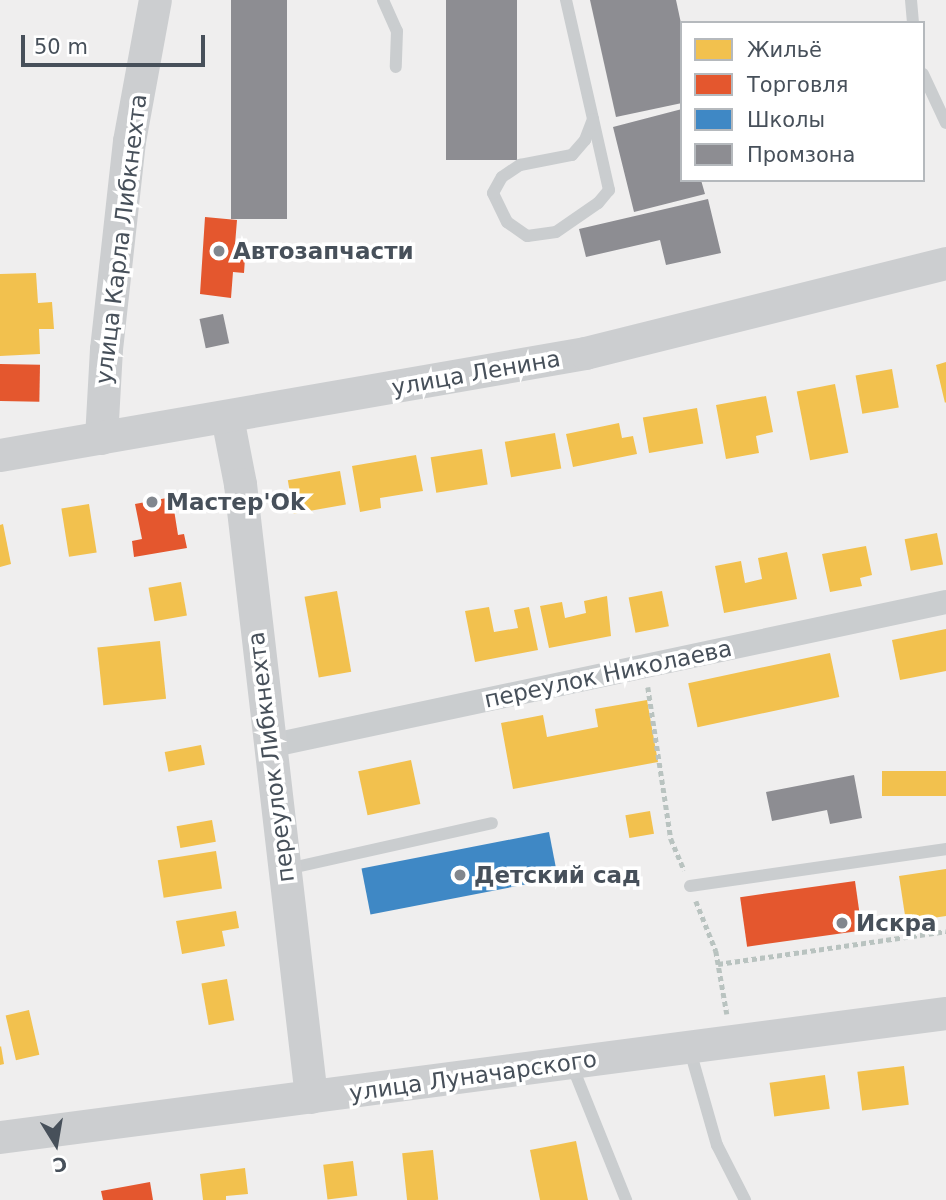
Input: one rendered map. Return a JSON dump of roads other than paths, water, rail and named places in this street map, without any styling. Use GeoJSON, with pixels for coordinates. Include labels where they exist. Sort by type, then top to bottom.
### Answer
{"type":"FeatureCollection","features":[{"type":"Feature","properties":{"kind":"main road","name":"улица Карла Либкнехта"},"geometry":{"type":"LineString","coordinates":[[101,438],[106,349],[129,141],[155,0]]}},
{"type":"Feature","properties":{"kind":"main road","name":"улица Ленина"},"geometry":{"type":"LineString","coordinates":[[0,455],[585,353],[946,263]]}},
{"type":"Feature","properties":{"kind":"main road","name":"переулок Либкнехта"},"geometry":{"type":"LineString","coordinates":[[227,417],[240,484],[311,1097]]}},
{"type":"Feature","properties":{"kind":"main road","name":"улица Луначарского"},"geometry":{"type":"LineString","coordinates":[[0,1137],[946,1013]]}},
{"type":"Feature","properties":{"kind":"street","name":"переулок Николаева"},"geometry":{"type":"LineString","coordinates":[[269,746],[946,601]]}},
{"type":"Feature","properties":{"kind":"lane"},"geometry":{"type":"LineString","coordinates":[[383,0],[397,31],[396,67]]}},
{"type":"Feature","properties":{"kind":"lane"},"geometry":{"type":"LineString","coordinates":[[566,0],[609,190],[598,203],[556,232],[527,236],[507,222],[493,193],[502,177],[520,165],[572,155],[585,140],[593,120]]}},
{"type":"Feature","properties":{"kind":"lane"},"geometry":{"type":"LineString","coordinates":[[911,0],[913,21]]}},
{"type":"Feature","properties":{"kind":"lane"},"geometry":{"type":"LineString","coordinates":[[925,78],[946,122]]}},
{"type":"Feature","properties":{"kind":"lane"},"geometry":{"type":"LineString","coordinates":[[284,869],[492,823]]}},
{"type":"Feature","properties":{"kind":"lane"},"geometry":{"type":"LineString","coordinates":[[690,886],[946,849]]}},
{"type":"Feature","properties":{"kind":"lane"},"geometry":{"type":"LineString","coordinates":[[689,1047],[717,1146],[745,1200]]}},
{"type":"Feature","properties":{"kind":"lane"},"geometry":{"type":"LineString","coordinates":[[571,1063],[626,1200]]}},
{"type":"Feature","properties":{"kind":"place","name":"Автозапчасти"},"geometry":{"type":"Point","coordinates":[219,251]}},
{"type":"Feature","properties":{"kind":"place","name":"Мастер'Ok"},"geometry":{"type":"Point","coordinates":[152,502]}},
{"type":"Feature","properties":{"kind":"place","name":"Детский сад"},"geometry":{"type":"Point","coordinates":[460,875]}},
{"type":"Feature","properties":{"kind":"place","name":"Искра"},"geometry":{"type":"Point","coordinates":[842,923]}}]}
